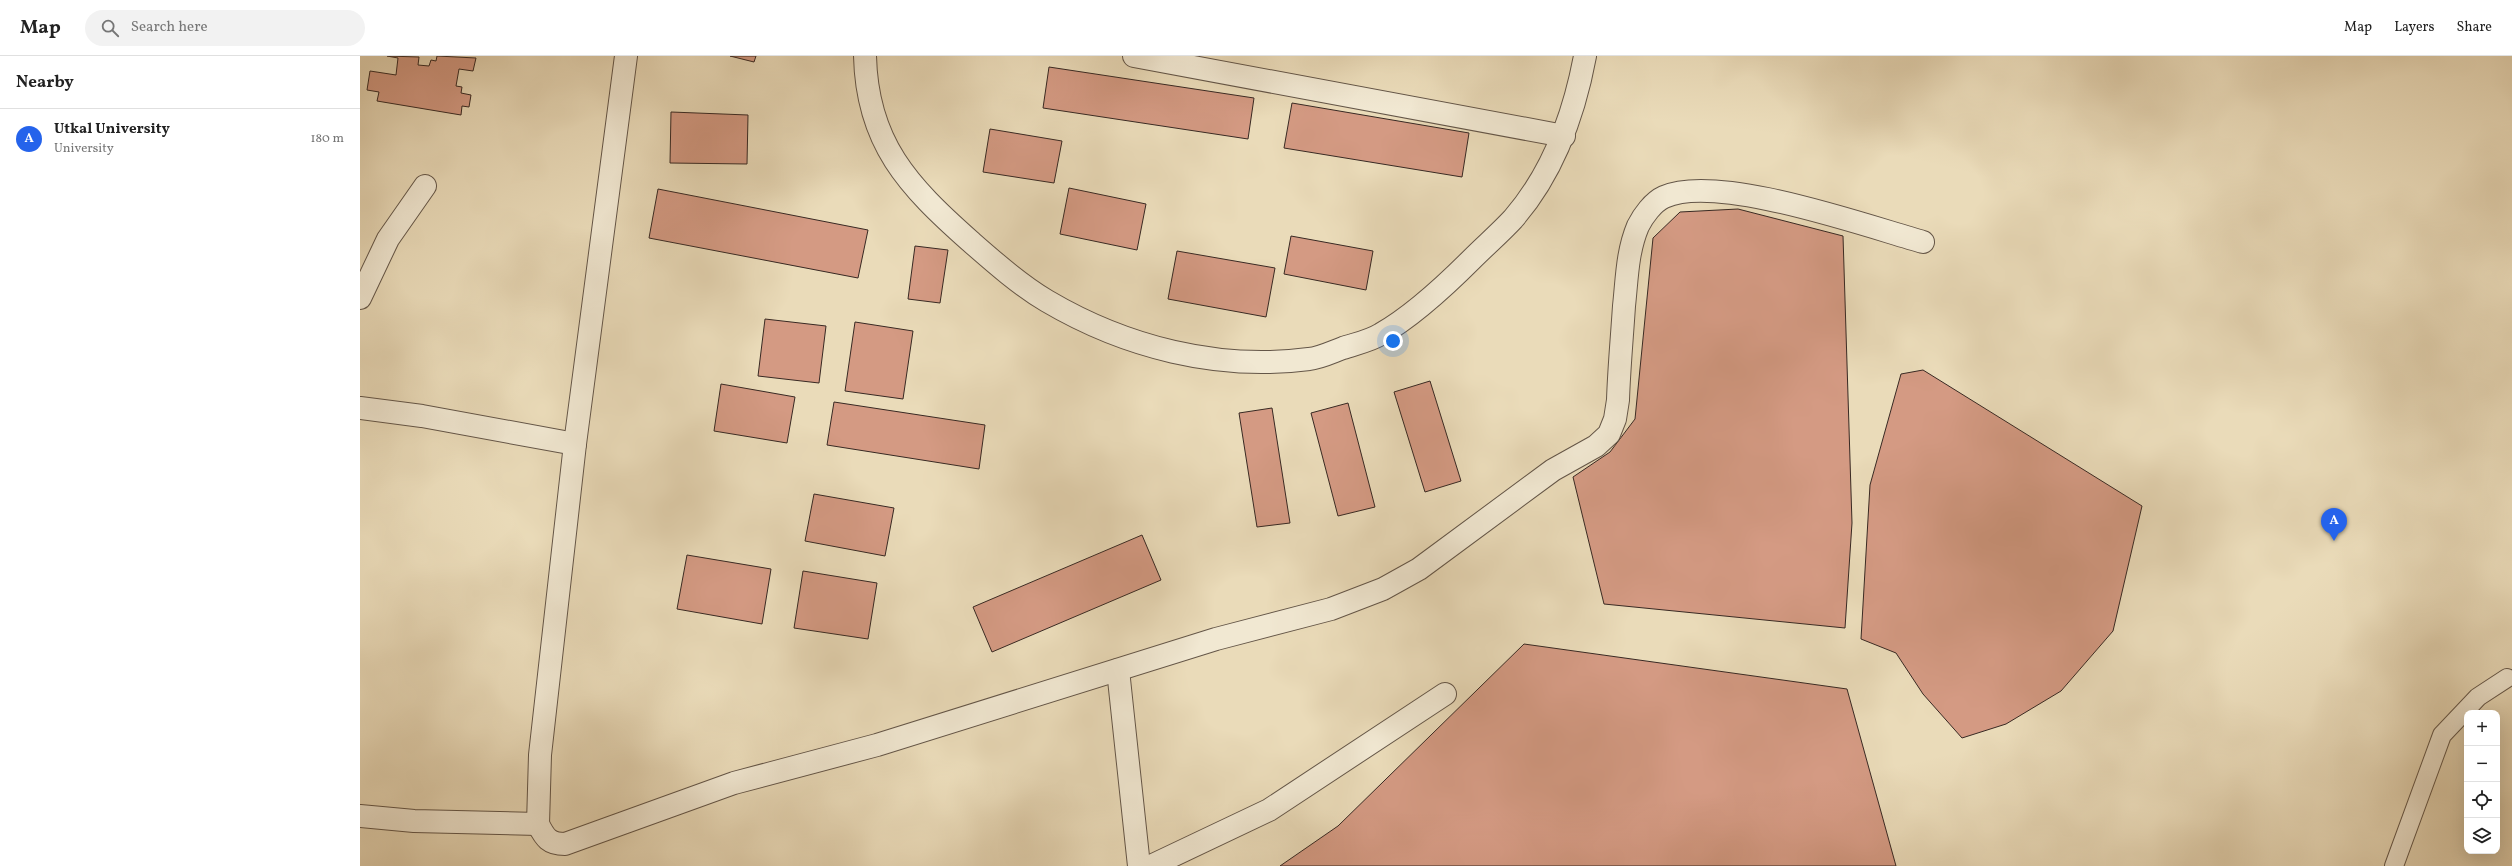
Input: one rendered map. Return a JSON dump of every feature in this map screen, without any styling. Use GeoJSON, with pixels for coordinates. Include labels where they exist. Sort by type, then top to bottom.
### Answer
{"type":"FeatureCollection","features":[{"type":"Feature","properties":{"kind":"street"},"geometry":{"type":"LineString","coordinates":[[626,56],[575,444],[540,755],[538,824],[545,837],[553,844],[565,844],[734,783],[877,745],[1216,638],[1331,609],[1383,589],[1419,569],[1553,470],[1596,446],[1609,434],[1615,419],[1618,400],[1629,255],[1638,225],[1652,206],[1664,197],[1687,191],[1713,190],[1735,193],[1809,209],[1923,242]]}},
{"type":"Feature","properties":{"kind":"street"},"geometry":{"type":"LineString","coordinates":[[865,56],[866,85],[880,135],[904,176],[949,223],[989,258],[1047,301],[1123,338],[1189,356],[1247,363],[1311,359],[1381,335],[1444,286],[1514,218],[1544,174],[1564,136],[1580,86],[1585,56]]}},
{"type":"Feature","properties":{"kind":"street"},"geometry":{"type":"LineString","coordinates":[[1134,56],[1564,136]]}},
{"type":"Feature","properties":{"kind":"street"},"geometry":{"type":"LineString","coordinates":[[360,298],[388,240],[425,186]]}},
{"type":"Feature","properties":{"kind":"street"},"geometry":{"type":"LineString","coordinates":[[360,408],[422,416],[575,444]]}},
{"type":"Feature","properties":{"kind":"street"},"geometry":{"type":"LineString","coordinates":[[1118,670],[1139,866]]}},
{"type":"Feature","properties":{"kind":"street"},"geometry":{"type":"LineString","coordinates":[[1151,866],[1269,810],[1445,694]]}},
{"type":"Feature","properties":{"kind":"street"},"geometry":{"type":"LineString","coordinates":[[360,816],[414,821],[538,824]]}},
{"type":"Feature","properties":{"kind":"lane"},"geometry":{"type":"LineString","coordinates":[[2394,866],[2442,735],[2478,697],[2507,678]]}},
{"type":"Feature","properties":{"kind":"building"},"geometry":{"type":"Polygon","coordinates":[[[387,56],[419,57],[418,65],[429,66],[431,60],[436,61],[437,56],[476,58],[473,71],[459,69],[456,86],[462,87],[461,93],[471,95],[469,107],[462,106],[461,115],[377,101],[379,92],[367,90],[370,71],[396,75],[398,58],[387,56]]]}},
{"type":"Feature","properties":{"kind":"building"},"geometry":{"type":"Polygon","coordinates":[[[730,56],[756,56],[754,62],[730,56]]]}},
{"type":"Feature","properties":{"kind":"building"},"geometry":{"type":"Polygon","coordinates":[[[1049,67],[1254,98],[1248,139],[1043,108],[1049,67]]]}},
{"type":"Feature","properties":{"kind":"building"},"geometry":{"type":"Polygon","coordinates":[[[1292,103],[1469,133],[1462,177],[1284,148],[1292,103]]]}},
{"type":"Feature","properties":{"kind":"building"},"geometry":{"type":"Polygon","coordinates":[[[671,112],[748,115],[747,164],[670,163],[671,112]]]}},
{"type":"Feature","properties":{"kind":"building"},"geometry":{"type":"Polygon","coordinates":[[[990,129],[1062,141],[1054,183],[983,172],[990,129]]]}},
{"type":"Feature","properties":{"kind":"building"},"geometry":{"type":"Polygon","coordinates":[[[1069,188],[1146,204],[1137,250],[1060,234],[1069,188]]]}},
{"type":"Feature","properties":{"kind":"building"},"geometry":{"type":"Polygon","coordinates":[[[658,189],[868,230],[858,278],[649,238],[658,189]]]}},
{"type":"Feature","properties":{"kind":"building"},"geometry":{"type":"Polygon","coordinates":[[[1738,209],[1843,236],[1852,523],[1845,628],[1604,604],[1573,477],[1610,452],[1635,419],[1653,238],[1680,212],[1738,209]]]}},
{"type":"Feature","properties":{"kind":"building"},"geometry":{"type":"Polygon","coordinates":[[[1291,236],[1373,251],[1366,290],[1284,274],[1291,236]]]}},
{"type":"Feature","properties":{"kind":"building"},"geometry":{"type":"Polygon","coordinates":[[[915,246],[948,250],[940,303],[908,299],[915,246]]]}},
{"type":"Feature","properties":{"kind":"building"},"geometry":{"type":"Polygon","coordinates":[[[1177,251],[1275,268],[1266,317],[1168,299],[1177,251]]]}},
{"type":"Feature","properties":{"kind":"building"},"geometry":{"type":"Polygon","coordinates":[[[765,319],[826,326],[819,383],[758,376],[765,319]]]}},
{"type":"Feature","properties":{"kind":"building"},"geometry":{"type":"Polygon","coordinates":[[[855,322],[913,331],[903,399],[845,391],[855,322]]]}},
{"type":"Feature","properties":{"kind":"building"},"geometry":{"type":"Polygon","coordinates":[[[1923,370],[2142,506],[2113,631],[2061,691],[2006,724],[1962,738],[1923,694],[1896,653],[1861,639],[1870,485],[1901,374],[1923,370]]]}},
{"type":"Feature","properties":{"kind":"building"},"geometry":{"type":"Polygon","coordinates":[[[1430,381],[1461,481],[1425,492],[1394,392],[1430,381]]]}},
{"type":"Feature","properties":{"kind":"building"},"geometry":{"type":"Polygon","coordinates":[[[721,384],[795,397],[787,443],[714,431],[721,384]]]}},
{"type":"Feature","properties":{"kind":"building"},"geometry":{"type":"Polygon","coordinates":[[[834,402],[985,425],[979,469],[827,445],[834,402]]]}},
{"type":"Feature","properties":{"kind":"building"},"geometry":{"type":"Polygon","coordinates":[[[1348,403],[1375,507],[1338,516],[1311,413],[1348,403]]]}},
{"type":"Feature","properties":{"kind":"building"},"geometry":{"type":"Polygon","coordinates":[[[1272,408],[1290,523],[1257,527],[1239,413],[1272,408]]]}},
{"type":"Feature","properties":{"kind":"building"},"geometry":{"type":"Polygon","coordinates":[[[814,494],[894,508],[885,556],[805,541],[814,494]]]}},
{"type":"Feature","properties":{"kind":"building"},"geometry":{"type":"Polygon","coordinates":[[[1142,535],[1161,580],[992,652],[973,607],[1142,535]]]}},
{"type":"Feature","properties":{"kind":"building"},"geometry":{"type":"Polygon","coordinates":[[[687,555],[771,569],[762,624],[677,609],[687,555]]]}},
{"type":"Feature","properties":{"kind":"building"},"geometry":{"type":"Polygon","coordinates":[[[803,571],[877,583],[868,639],[794,628],[803,571]]]}},
{"type":"Feature","properties":{"kind":"building"},"geometry":{"type":"Polygon","coordinates":[[[1524,644],[1847,689],[1896,866],[1280,866],[1338,826],[1524,644]]]}},
{"type":"Feature","properties":{"kind":"place","name":"Utkal University"},"geometry":{"type":"Point","coordinates":[2334,541]}}]}
